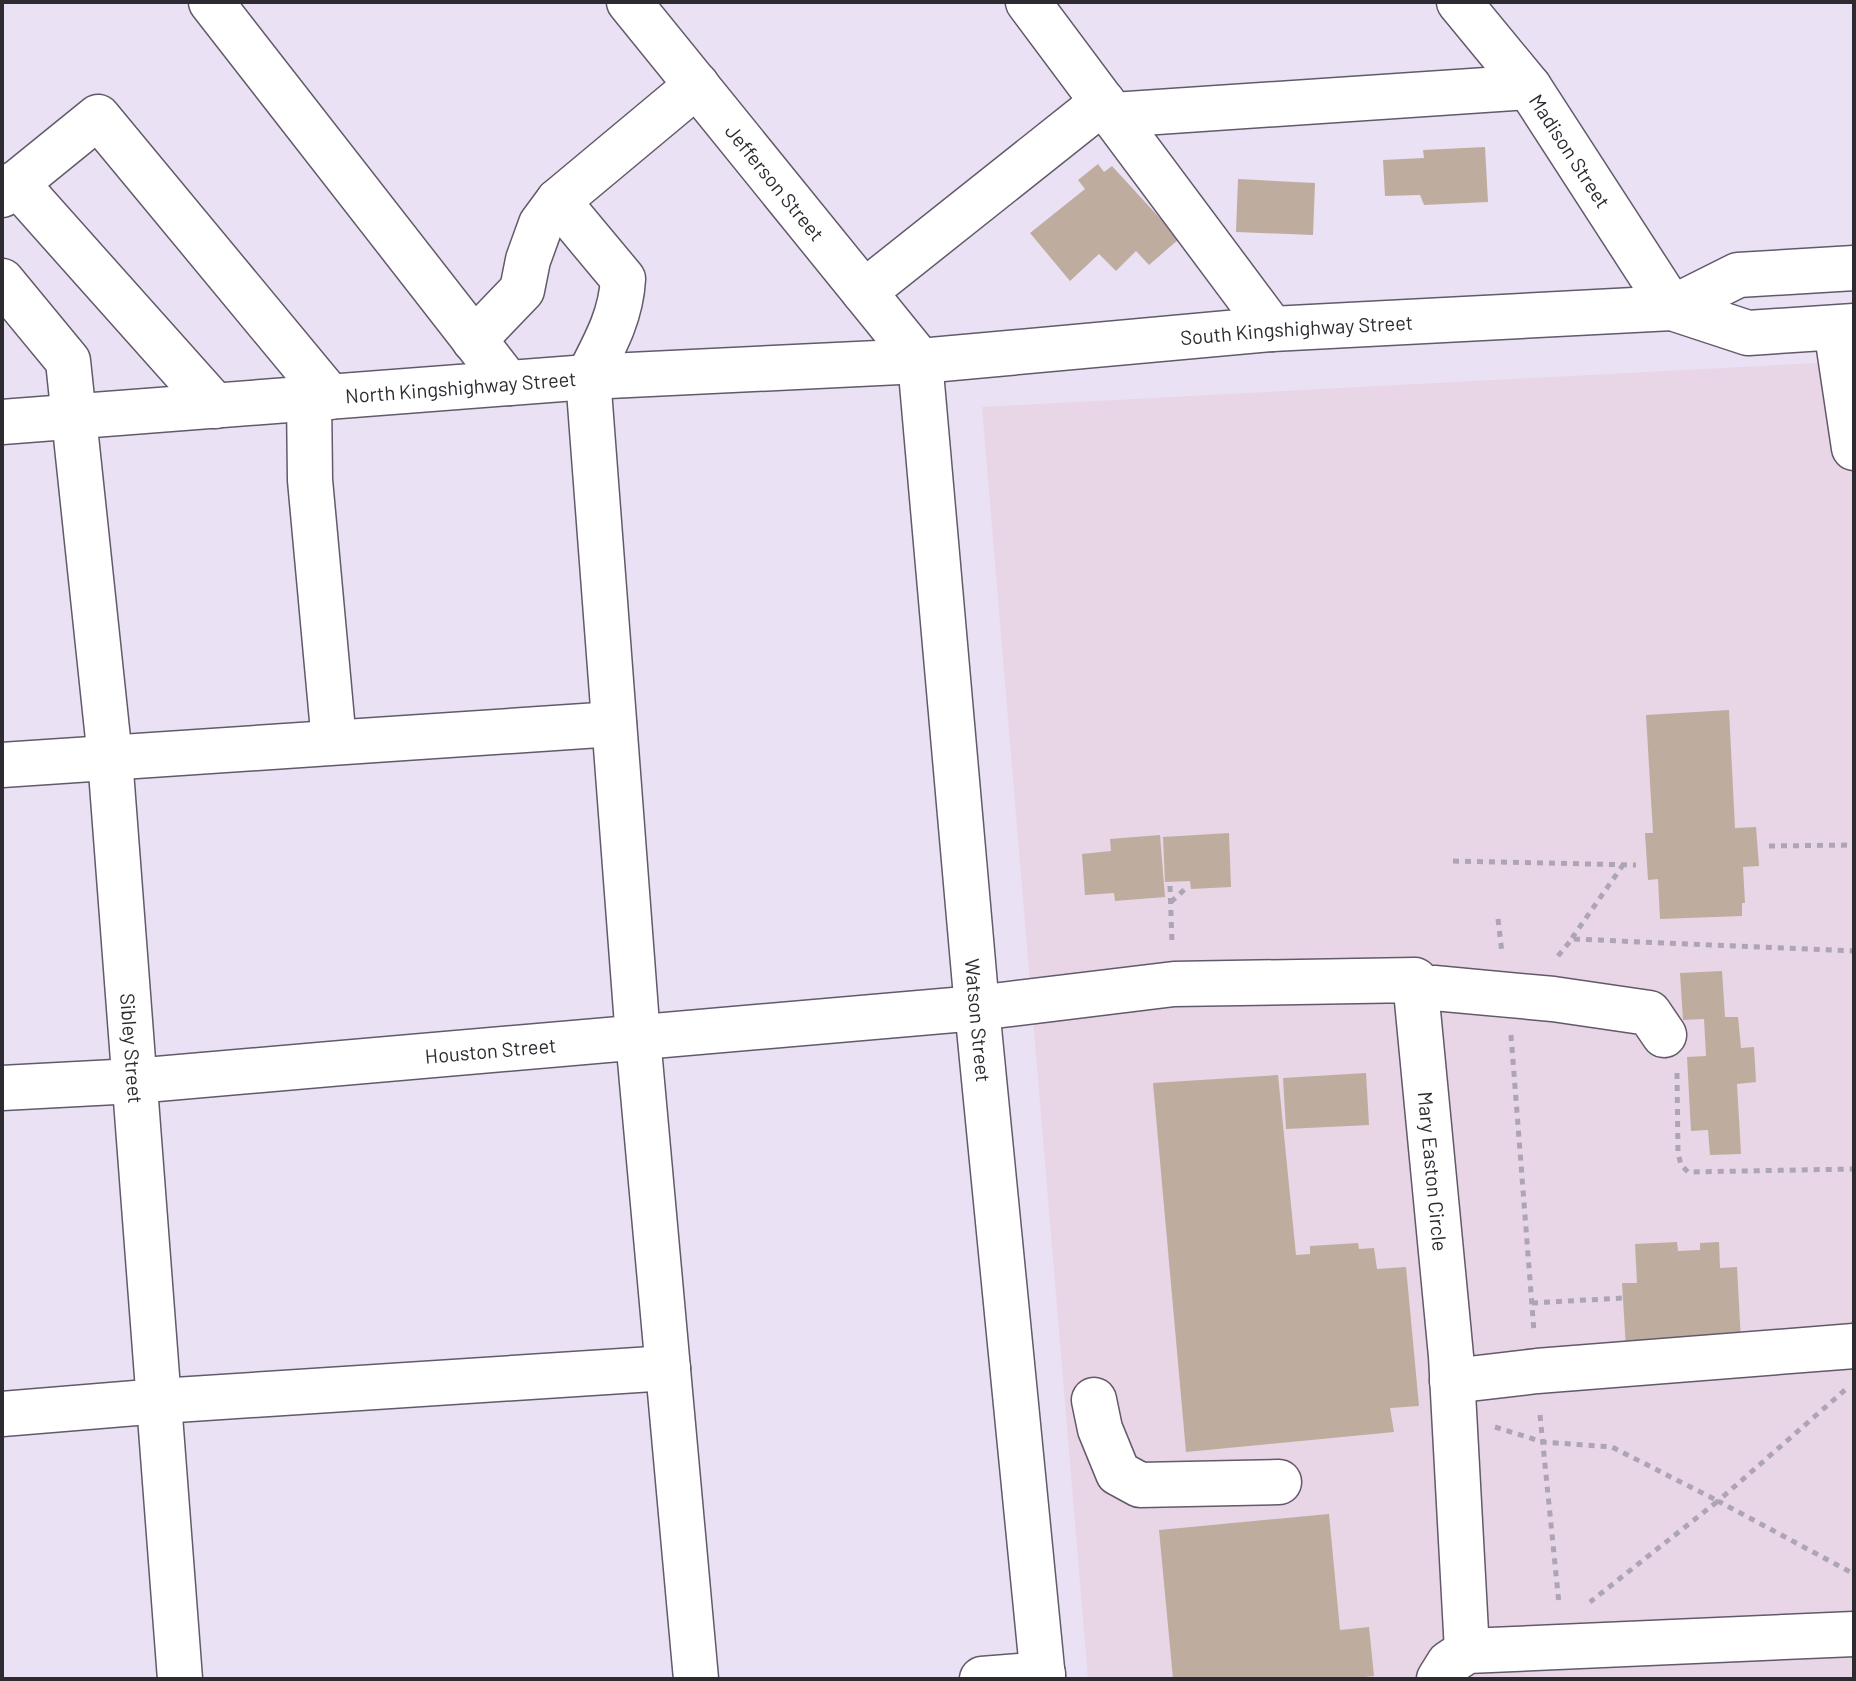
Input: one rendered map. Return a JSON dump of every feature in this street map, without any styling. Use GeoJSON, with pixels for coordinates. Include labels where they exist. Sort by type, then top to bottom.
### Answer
{"type":"FeatureCollection","features":[{"type":"Feature","properties":{"kind":"street"},"geometry":{"type":"LineString","coordinates":[[211,2],[508,383]]}},
{"type":"Feature","properties":{"kind":"street","name":"Jefferson Street"},"geometry":{"type":"LineString","coordinates":[[629,2],[920,361]]}},
{"type":"Feature","properties":{"kind":"street"},"geometry":{"type":"LineString","coordinates":[[1028,2],[1272,329]]}},
{"type":"Feature","properties":{"kind":"street","name":"Madison Street"},"geometry":{"type":"LineString","coordinates":[[1459,2],[1529,87],[1672,308]]}},
{"type":"Feature","properties":{"kind":"street"},"geometry":{"type":"LineString","coordinates":[[474,340],[522,290],[528,260],[541,224],[558,201],[697,85]]}},
{"type":"Feature","properties":{"kind":"street"},"geometry":{"type":"LineString","coordinates":[[864,292],[1108,108],[1529,87]]}},
{"type":"Feature","properties":{"kind":"street"},"geometry":{"type":"LineString","coordinates":[[215,406],[9,189],[98,117],[320,398],[310,480],[334,742]]}},
{"type":"Feature","properties":{"kind":"street"},"geometry":{"type":"LineString","coordinates":[[558,201],[623,279],[622,300],[613,329],[588,377],[638,1038],[696,1679]]}},
{"type":"Feature","properties":{"kind":"street","name":"South Kingshighway Street"},"geometry":{"type":"LineString","coordinates":[[1672,308],[1738,275],[1854,268]]}},
{"type":"Feature","properties":{"kind":"street","name":"Sibley Street"},"geometry":{"type":"LineString","coordinates":[[2,281],[68,361],[110,758],[180,1679]]}},
{"type":"Feature","properties":{"kind":"street","name":"South Kingshighway Street"},"geometry":{"type":"LineString","coordinates":[[920,361],[1272,329],[1672,308],[1748,333],[1845,327]]}},
{"type":"Feature","properties":{"kind":"street"},"geometry":{"type":"LineString","coordinates":[[1845,327],[1854,448]]}},
{"type":"Feature","properties":{"kind":"street","name":"North Kingshighway Street"},"geometry":{"type":"LineString","coordinates":[[2,422],[588,377],[920,361]]}},
{"type":"Feature","properties":{"kind":"street","name":"Watson Street"},"geometry":{"type":"LineString","coordinates":[[920,361],[977,1008],[1043,1676]]}},
{"type":"Feature","properties":{"kind":"street"},"geometry":{"type":"LineString","coordinates":[[2,765],[614,724]]}},
{"type":"Feature","properties":{"kind":"street","name":"Mary Easton Circle"},"geometry":{"type":"LineString","coordinates":[[977,1008],[1174,984],[1415,980],[1452,1381],[1453,1665],[1854,1634]]}},
{"type":"Feature","properties":{"kind":"street"},"geometry":{"type":"LineString","coordinates":[[1434,988],[1649,1013],[1664,1035]]}},
{"type":"Feature","properties":{"kind":"street","name":"Houston Street"},"geometry":{"type":"LineString","coordinates":[[2,1088],[134,1081],[977,1008]]}},
{"type":"Feature","properties":{"kind":"street"},"geometry":{"type":"LineString","coordinates":[[1452,1381],[1537,1371],[1854,1346]]}},
{"type":"Feature","properties":{"kind":"street"},"geometry":{"type":"LineString","coordinates":[[2,1414],[668,1368]]}},
{"type":"Feature","properties":{"kind":"street"},"geometry":{"type":"LineString","coordinates":[[1094,1400],[1100,1429],[1118,1473],[1140,1485],[1279,1482]]}},
{"type":"Feature","properties":{"kind":"street"},"geometry":{"type":"LineString","coordinates":[[982,1679],[1043,1676]]}},
{"type":"Feature","properties":{"kind":"path"},"geometry":{"type":"LineString","coordinates":[[1769,846],[1854,845]]}},
{"type":"Feature","properties":{"kind":"path"},"geometry":{"type":"LineString","coordinates":[[1453,861],[1636,865]]}},
{"type":"Feature","properties":{"kind":"path"},"geometry":{"type":"LineString","coordinates":[[1508,995],[1533,985],[1572,939],[1623,865]]}},
{"type":"Feature","properties":{"kind":"path"},"geometry":{"type":"LineString","coordinates":[[1170,886],[1174,984]]}},
{"type":"Feature","properties":{"kind":"path"},"geometry":{"type":"LineString","coordinates":[[1170,903],[1185,889]]}},
{"type":"Feature","properties":{"kind":"path"},"geometry":{"type":"LineString","coordinates":[[1498,919],[1508,995],[1534,1333]]}},
{"type":"Feature","properties":{"kind":"path"},"geometry":{"type":"LineString","coordinates":[[1572,939],[1854,951]]}},
{"type":"Feature","properties":{"kind":"path"},"geometry":{"type":"LineString","coordinates":[[1664,1035],[1678,1062],[1678,1153],[1681,1165],[1688,1172],[1854,1169]]}},
{"type":"Feature","properties":{"kind":"path"},"geometry":{"type":"LineString","coordinates":[[1532,1303],[1623,1298]]}},
{"type":"Feature","properties":{"kind":"path"},"geometry":{"type":"LineString","coordinates":[[1585,1606],[1718,1501],[1854,1382]]}},
{"type":"Feature","properties":{"kind":"path"},"geometry":{"type":"LineString","coordinates":[[1540,1415],[1559,1610]]}},
{"type":"Feature","properties":{"kind":"path"},"geometry":{"type":"LineString","coordinates":[[1486,1424],[1543,1442],[1612,1447],[1854,1574]]}},
{"type":"Feature","properties":{"kind":"shaded area"},"geometry":{"type":"Polygon","coordinates":[[[1854,361],[1854,1679],[1088,1679],[982,407],[1854,361]]]}},
{"type":"Feature","properties":{"kind":"building"},"geometry":{"type":"Polygon","coordinates":[[[1485,147],[1488,202],[1424,205],[1420,195],[1385,196],[1383,160],[1424,158],[1423,150],[1485,147]]]}},
{"type":"Feature","properties":{"kind":"building"},"geometry":{"type":"Polygon","coordinates":[[[1098,164],[1104,172],[1112,166],[1179,239],[1149,265],[1136,251],[1116,271],[1099,254],[1070,281],[1030,233],[1085,189],[1078,180],[1098,164]]]}},
{"type":"Feature","properties":{"kind":"building"},"geometry":{"type":"Polygon","coordinates":[[[1238,179],[1315,183],[1313,235],[1236,232],[1238,179]]]}},
{"type":"Feature","properties":{"kind":"building"},"geometry":{"type":"Polygon","coordinates":[[[1729,710],[1735,828],[1756,827],[1759,866],[1743,867],[1745,903],[1742,903],[1742,916],[1660,919],[1658,879],[1648,880],[1645,833],[1653,833],[1646,715],[1729,710]]]}},
{"type":"Feature","properties":{"kind":"building"},"geometry":{"type":"Polygon","coordinates":[[[1229,833],[1231,887],[1191,889],[1190,881],[1165,882],[1163,837],[1229,833]]]}},
{"type":"Feature","properties":{"kind":"building"},"geometry":{"type":"Polygon","coordinates":[[[1160,835],[1165,897],[1115,901],[1114,893],[1085,895],[1082,854],[1111,851],[1110,839],[1160,835]]]}},
{"type":"Feature","properties":{"kind":"building"},"geometry":{"type":"Polygon","coordinates":[[[1722,971],[1725,1017],[1738,1017],[1741,1048],[1754,1047],[1756,1082],[1737,1084],[1741,1154],[1710,1155],[1708,1130],[1691,1131],[1687,1057],[1706,1056],[1704,1019],[1683,1020],[1680,973],[1722,971]]]}},
{"type":"Feature","properties":{"kind":"building"},"geometry":{"type":"Polygon","coordinates":[[[1366,1073],[1369,1125],[1286,1129],[1283,1078],[1366,1073]]]}},
{"type":"Feature","properties":{"kind":"building"},"geometry":{"type":"Polygon","coordinates":[[[1278,1075],[1296,1255],[1310,1254],[1310,1246],[1358,1243],[1359,1249],[1374,1248],[1377,1269],[1406,1267],[1419,1406],[1390,1408],[1394,1432],[1186,1452],[1153,1083],[1278,1075]]]}},
{"type":"Feature","properties":{"kind":"building"},"geometry":{"type":"Polygon","coordinates":[[[1677,1242],[1678,1251],[1700,1250],[1700,1243],[1719,1242],[1720,1268],[1737,1267],[1741,1342],[1626,1348],[1622,1283],[1637,1283],[1635,1244],[1677,1242]]]}},
{"type":"Feature","properties":{"kind":"building"},"geometry":{"type":"Polygon","coordinates":[[[1329,1514],[1340,1630],[1369,1627],[1374,1676],[1346,1679],[1173,1679],[1159,1530],[1329,1514]]]}}]}
